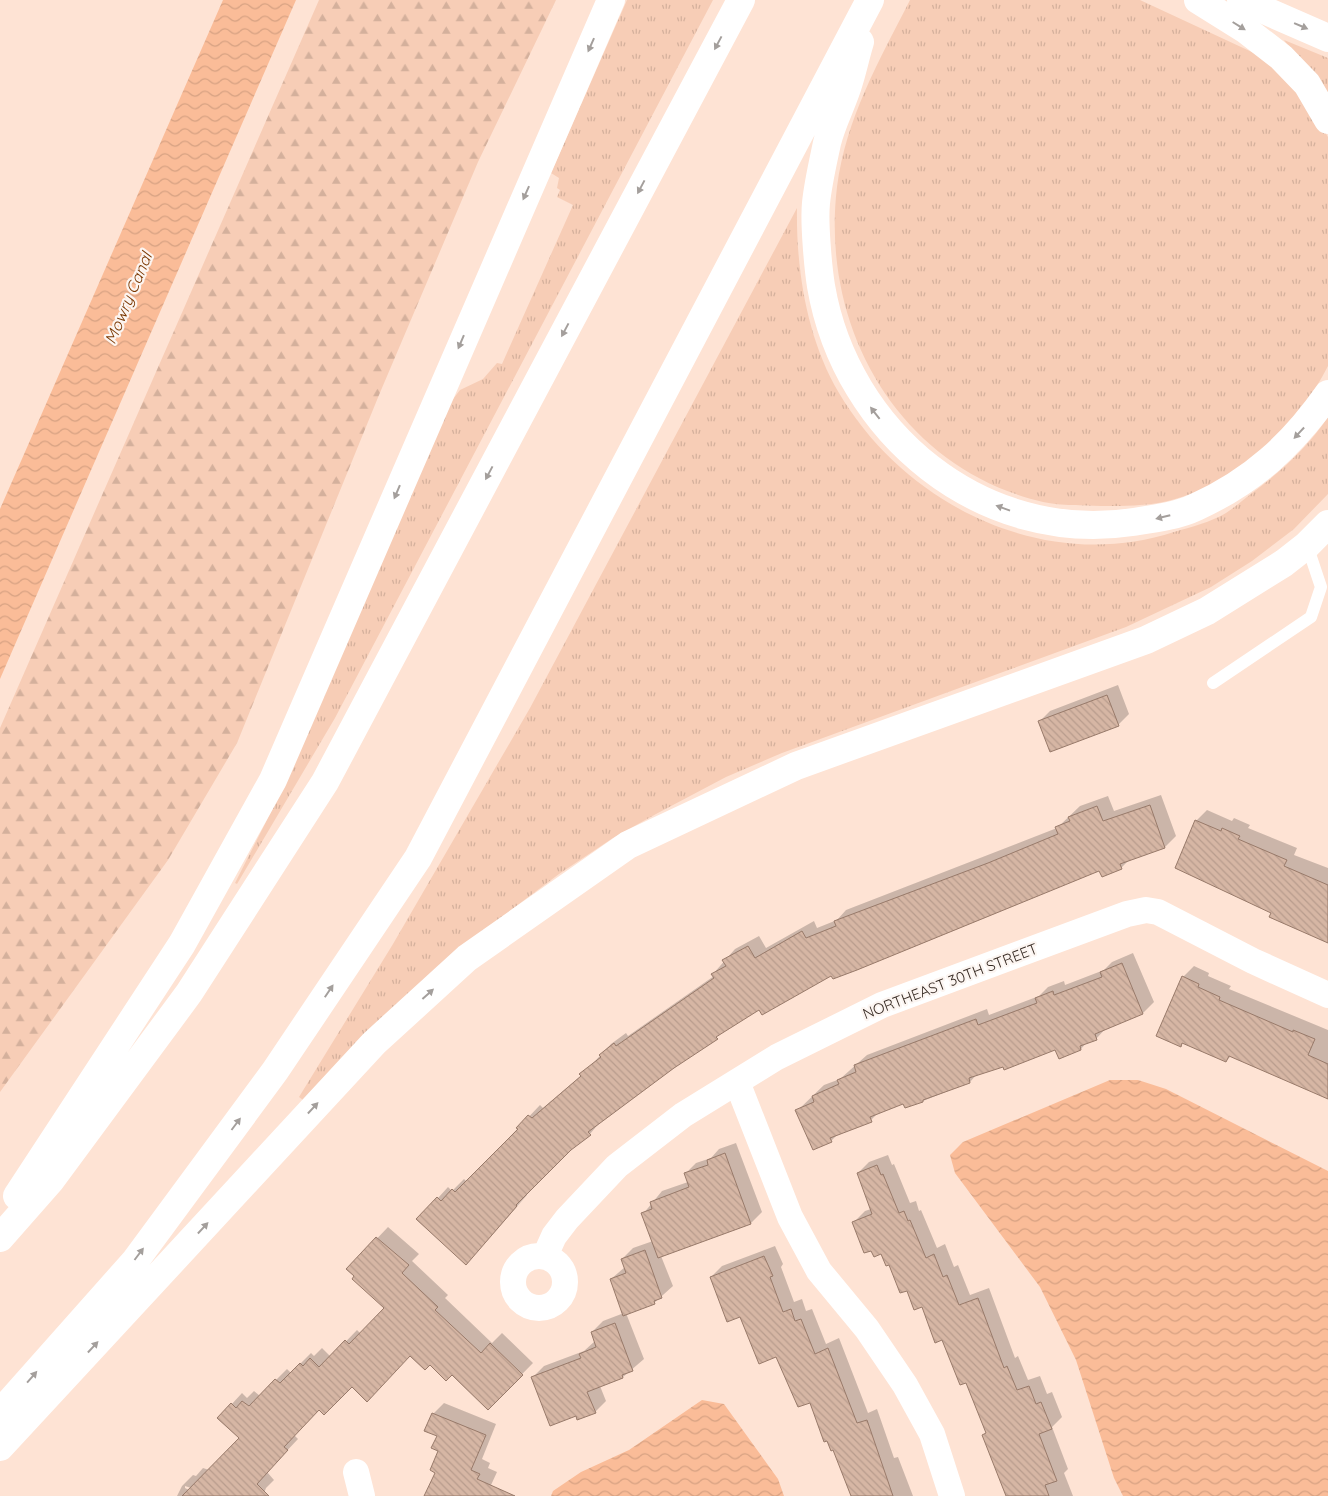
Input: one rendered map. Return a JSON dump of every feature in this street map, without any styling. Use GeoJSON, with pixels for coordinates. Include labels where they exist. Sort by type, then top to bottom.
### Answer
{"type":"FeatureCollection","features":[{"type":"Feature","properties":{"kind":"main road"},"geometry":{"type":"LineString","coordinates":[[0,1221],[182,944],[273,780],[611,0]]}},
{"type":"Feature","properties":{"kind":"main road"},"geometry":{"type":"LineString","coordinates":[[0,1238],[51,1180],[189,993],[325,782],[741,0]]}},
{"type":"Feature","properties":{"kind":"main road"},"geometry":{"type":"LineString","coordinates":[[870,0],[849,82],[828,142],[816,204],[820,276],[830,323],[850,371],[871,408],[900,443],[940,476],[977,499],[1022,515],[1068,524],[1110,525],[1160,518],[1195,508],[1254,474],[1283,450],[1305,427],[1328,394]]}},
{"type":"Feature","properties":{"kind":"main road"},"geometry":{"type":"LineString","coordinates":[[0,1413],[135,1261],[276,1071],[418,858],[870,0]]}},
{"type":"Feature","properties":{"kind":"main road"},"geometry":{"type":"LineString","coordinates":[[1198,0],[1259,39],[1281,57],[1307,84],[1328,120]]}},
{"type":"Feature","properties":{"kind":"main road"},"geometry":{"type":"LineString","coordinates":[[1241,0],[1328,38]]}},
{"type":"Feature","properties":{"kind":"main road"},"geometry":{"type":"LineString","coordinates":[[0,1447],[374,1043],[467,958],[628,845],[796,766],[1146,640],[1207,611],[1284,564],[1308,545],[1328,524]]}},
{"type":"Feature","properties":{"kind":"street","name":"NORTHEAST 30TH STREET"},"geometry":{"type":"LineString","coordinates":[[545,1256],[554,1236],[567,1219],[617,1166],[683,1115],[777,1057],[882,1005],[1127,914],[1146,910],[1158,912],[1253,961],[1328,995]]}},
{"type":"Feature","properties":{"kind":"street"},"geometry":{"type":"LineString","coordinates":[[737,1082],[794,1225],[819,1271],[867,1329],[905,1385],[932,1434],[952,1496]]}},
{"type":"Feature","properties":{"kind":"lane"},"geometry":{"type":"LineString","coordinates":[[1213,683],[1311,617],[1321,587],[1308,545]]}},
{"type":"Feature","properties":{"kind":"green space"},"geometry":{"type":"Polygon","coordinates":[[[319,0],[556,0],[478,162],[379,395],[237,743],[168,860],[0,1092],[0,728],[319,0]]]}},
{"type":"Feature","properties":{"kind":"green space"},"geometry":{"type":"Polygon","coordinates":[[[627,0],[713,0],[335,718],[237,884],[235,883],[271,812],[447,407],[460,390],[483,379],[497,363],[502,364],[573,205],[557,197],[560,190],[557,188],[559,178],[551,173],[627,0]]]}},
{"type":"Feature","properties":{"kind":"green space"},"geometry":{"type":"Polygon","coordinates":[[[910,0],[1140,0],[1269,60],[1310,107],[1328,137],[1328,366],[1315,389],[1282,432],[1241,467],[1218,482],[1194,493],[1160,503],[1101,506],[1043,502],[992,485],[948,458],[910,425],[880,385],[857,340],[842,291],[835,240],[837,187],[848,137],[865,90],[910,0]]]}},
{"type":"Feature","properties":{"kind":"green space"},"geometry":{"type":"Polygon","coordinates":[[[1284,40],[1328,58],[1328,98],[1284,40]]]}},
{"type":"Feature","properties":{"kind":"green space"},"geometry":{"type":"Polygon","coordinates":[[[797,208],[801,280],[811,327],[828,372],[839,393],[867,433],[901,468],[940,498],[983,521],[1029,536],[1077,544],[1125,543],[1174,532],[1207,522],[1226,513],[1288,463],[1313,437],[1328,417],[1328,494],[1294,529],[1252,561],[1211,587],[1126,627],[782,753],[726,777],[613,838],[559,874],[499,919],[307,1103],[299,1097],[393,944],[530,708],[797,208]]]}},
{"type":"Feature","properties":{"kind":"water","name":"Mowry Canal"},"geometry":{"type":"Polygon","coordinates":[[[223,0],[296,0],[0,679],[0,509],[223,0]]]}},
{"type":"Feature","properties":{"kind":"water"},"geometry":{"type":"Polygon","coordinates":[[[1110,1080],[1138,1080],[1166,1089],[1328,1171],[1328,1496],[1123,1496],[1114,1478],[1076,1360],[1040,1287],[955,1173],[950,1155],[963,1142],[1110,1080]]]}},
{"type":"Feature","properties":{"kind":"water"},"geometry":{"type":"Polygon","coordinates":[[[702,1400],[724,1404],[778,1479],[784,1496],[551,1496],[553,1491],[581,1472],[629,1450],[702,1400]]]}},
{"type":"Feature","properties":{"kind":"building"},"geometry":{"type":"Polygon","coordinates":[[[1107,695],[1119,726],[1050,752],[1038,721],[1107,695]]]}},
{"type":"Feature","properties":{"kind":"building"},"geometry":{"type":"Polygon","coordinates":[[[1150,805],[1165,848],[1120,864],[1122,869],[1102,877],[1099,871],[857,970],[833,979],[831,976],[762,1015],[759,1010],[716,1037],[718,1039],[674,1068],[588,1132],[591,1135],[571,1150],[516,1205],[466,1265],[416,1219],[437,1197],[441,1201],[452,1189],[455,1192],[518,1129],[516,1128],[528,1115],[532,1118],[581,1076],[579,1074],[601,1057],[599,1055],[614,1043],[616,1046],[714,978],[711,974],[726,966],[722,960],[748,946],[755,958],[802,931],[806,938],[836,926],[834,921],[988,863],[1058,834],[1055,827],[1070,821],[1068,817],[1097,806],[1103,821],[1150,805]]]}},
{"type":"Feature","properties":{"kind":"building"},"geometry":{"type":"Polygon","coordinates":[[[1195,820],[1221,831],[1222,828],[1240,836],[1238,839],[1287,860],[1284,866],[1328,885],[1328,943],[1269,917],[1271,913],[1175,868],[1195,820]]]}},
{"type":"Feature","properties":{"kind":"building"},"geometry":{"type":"Polygon","coordinates":[[[1122,963],[1143,1014],[1095,1034],[1097,1040],[1080,1046],[1081,1050],[1059,1059],[1055,1050],[1004,1070],[1003,1067],[969,1078],[970,1083],[923,1100],[923,1102],[905,1108],[903,1104],[870,1117],[872,1122],[830,1138],[832,1142],[813,1150],[795,1110],[814,1102],[812,1096],[839,1084],[837,1080],[856,1072],[854,1065],[976,1019],[978,1025],[1037,1003],[1035,998],[1053,991],[1054,995],[1102,977],[1100,972],[1122,963]]]}},
{"type":"Feature","properties":{"kind":"building"},"geometry":{"type":"Polygon","coordinates":[[[1182,976],[1199,984],[1198,987],[1220,997],[1219,1000],[1293,1032],[1293,1030],[1315,1039],[1308,1055],[1328,1064],[1328,1099],[1229,1056],[1226,1062],[1182,1043],[1181,1047],[1156,1036],[1182,976]]]}},
{"type":"Feature","properties":{"kind":"building"},"geometry":{"type":"Polygon","coordinates":[[[725,1153],[751,1224],[658,1258],[641,1213],[652,1209],[650,1202],[689,1187],[684,1173],[708,1165],[707,1160],[725,1153]]]}},
{"type":"Feature","properties":{"kind":"building"},"geometry":{"type":"Polygon","coordinates":[[[877,1165],[881,1175],[883,1174],[899,1213],[904,1211],[908,1221],[910,1220],[926,1258],[934,1254],[943,1277],[947,1275],[959,1305],[978,1298],[1004,1368],[1007,1366],[1017,1390],[1029,1386],[1036,1404],[1041,1402],[1052,1429],[1039,1434],[1057,1481],[1045,1485],[1049,1496],[1006,1496],[982,1435],[986,1433],[966,1383],[960,1385],[942,1340],[935,1343],[922,1307],[914,1310],[907,1291],[900,1293],[889,1265],[886,1266],[881,1254],[874,1257],[871,1251],[864,1253],[852,1222],[872,1214],[857,1173],[877,1165]]]}},
{"type":"Feature","properties":{"kind":"building"},"geometry":{"type":"Polygon","coordinates":[[[376,1237],[409,1265],[402,1273],[438,1307],[435,1310],[481,1353],[490,1343],[523,1375],[488,1410],[452,1375],[446,1381],[430,1365],[425,1370],[410,1356],[367,1402],[352,1387],[324,1415],[319,1410],[284,1447],[288,1450],[257,1484],[269,1496],[182,1496],[239,1438],[217,1418],[231,1403],[236,1408],[242,1401],[249,1406],[275,1379],[280,1383],[300,1363],[303,1366],[310,1358],[319,1367],[345,1340],[349,1344],[384,1308],[352,1279],[354,1276],[346,1269],[376,1237]]]}},
{"type":"Feature","properties":{"kind":"building"},"geometry":{"type":"Polygon","coordinates":[[[645,1250],[662,1298],[654,1301],[655,1304],[623,1316],[610,1279],[626,1273],[621,1259],[645,1250]]]}},
{"type":"Feature","properties":{"kind":"building"},"geometry":{"type":"Polygon","coordinates":[[[764,1256],[773,1276],[770,1277],[783,1312],[791,1309],[795,1321],[801,1319],[815,1354],[828,1348],[857,1423],[867,1420],[893,1496],[851,1496],[833,1450],[831,1451],[827,1441],[824,1442],[810,1403],[798,1407],[776,1357],[759,1364],[740,1317],[727,1322],[710,1277],[764,1256]]]}},
{"type":"Feature","properties":{"kind":"building"},"geometry":{"type":"Polygon","coordinates":[[[615,1323],[633,1371],[622,1375],[623,1378],[587,1392],[596,1413],[577,1420],[576,1416],[550,1426],[531,1377],[581,1358],[579,1354],[596,1347],[591,1332],[615,1323]]]}},
{"type":"Feature","properties":{"kind":"building"},"geometry":{"type":"Polygon","coordinates":[[[432,1413],[486,1435],[471,1470],[480,1474],[477,1479],[515,1496],[424,1496],[435,1473],[430,1470],[438,1451],[431,1448],[437,1436],[424,1431],[432,1413]]]}}]}
